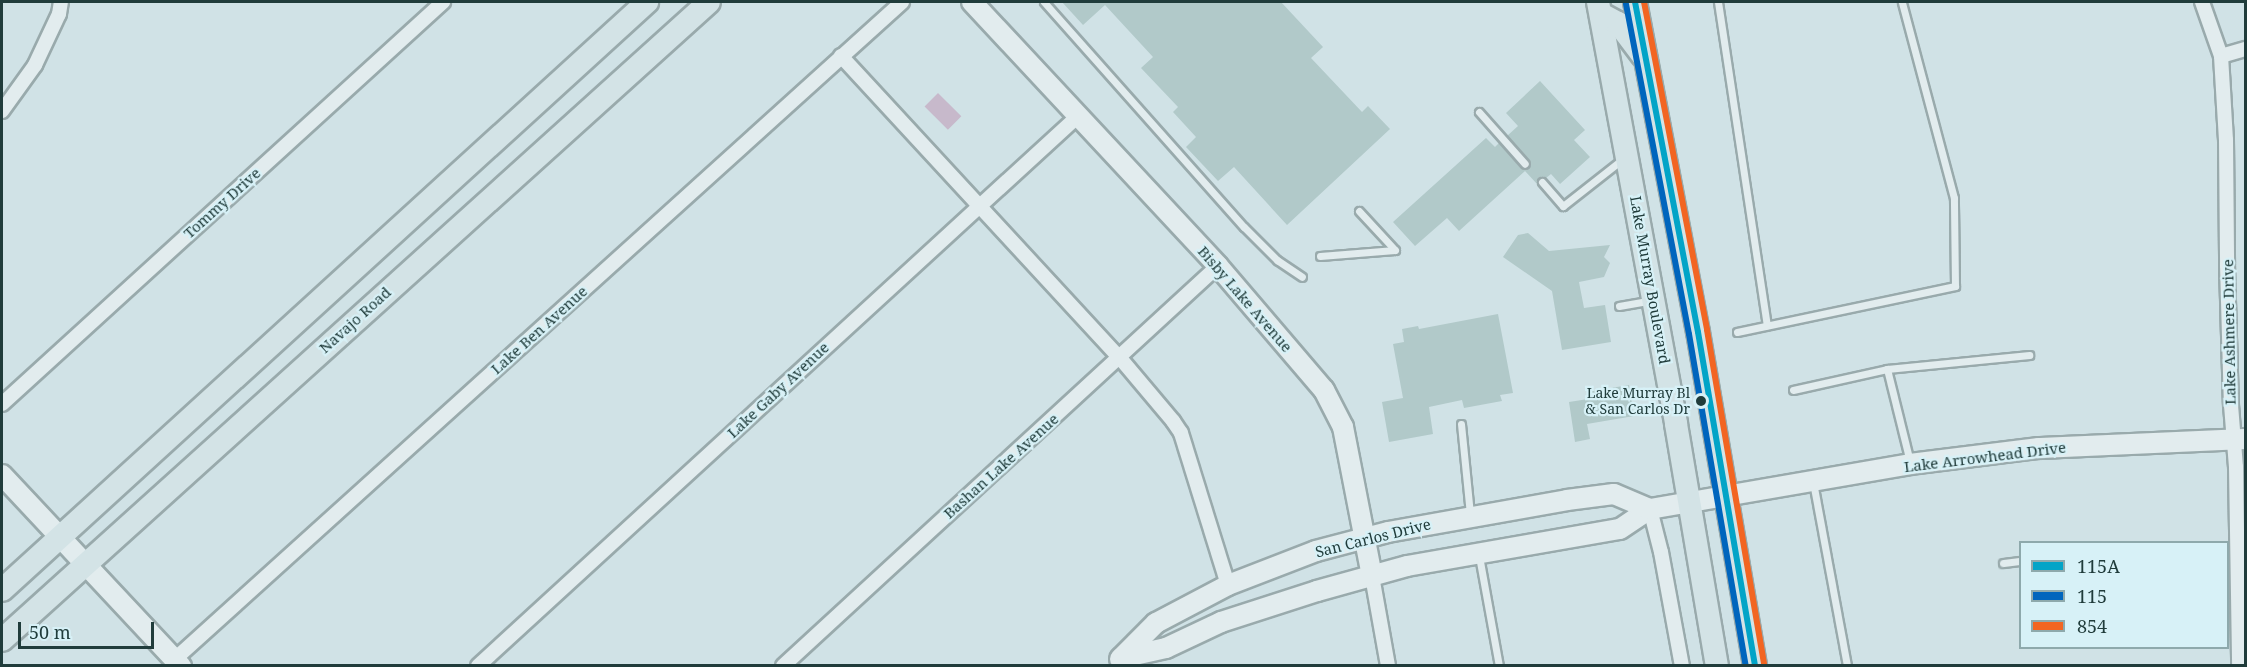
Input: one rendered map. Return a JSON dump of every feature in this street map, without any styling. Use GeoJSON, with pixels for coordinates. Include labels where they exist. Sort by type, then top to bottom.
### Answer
{"type":"FeatureCollection","features":[{"type":"Feature","properties":{"kind":"main road"},"geometry":{"type":"LineString","coordinates":[[2,590],[647,2]]}},
{"type":"Feature","properties":{"kind":"main road","name":"Navajo Road"},"geometry":{"type":"LineString","coordinates":[[2,640],[709,2]]}},
{"type":"Feature","properties":{"kind":"main road"},"geometry":{"type":"LineString","coordinates":[[1635,2],[1648,63],[1755,666]]}},
{"type":"Feature","properties":{"kind":"main road"},"geometry":{"type":"LineString","coordinates":[[1600,8],[1618,23],[1648,63]]}},
{"type":"Feature","properties":{"kind":"main road","name":"Lake Murray Boulevard"},"geometry":{"type":"LineString","coordinates":[[1600,8],[1654,299],[1717,666]]}},
{"type":"Feature","properties":{"kind":"street"},"geometry":{"type":"LineString","coordinates":[[2,111],[35,64],[59,14],[61,2]]}},
{"type":"Feature","properties":{"kind":"street","name":"Tommy Drive"},"geometry":{"type":"LineString","coordinates":[[2,404],[443,2]]}},
{"type":"Feature","properties":{"kind":"street","name":"Lake Ben Avenue"},"geometry":{"type":"LineString","coordinates":[[178,662],[902,2]]}},
{"type":"Feature","properties":{"kind":"street","name":"Lake Ashmere Drive"},"geometry":{"type":"LineString","coordinates":[[2202,2],[2221,56],[2228,187],[2227,265],[2240,440],[2240,666]]}},
{"type":"Feature","properties":{"kind":"street","name":"Bisby Lake Avenue"},"geometry":{"type":"LineString","coordinates":[[978,4],[1218,266],[1324,390],[1343,427],[1388,666]]}},
{"type":"Feature","properties":{"kind":"street"},"geometry":{"type":"LineString","coordinates":[[2221,56],[2246,49]]}},
{"type":"Feature","properties":{"kind":"street"},"geometry":{"type":"LineString","coordinates":[[841,56],[977,206],[1120,358],[1181,433],[1228,585]]}},
{"type":"Feature","properties":{"kind":"street","name":"Lake Gaby Avenue"},"geometry":{"type":"LineString","coordinates":[[478,666],[977,206],[1079,115]]}},
{"type":"Feature","properties":{"kind":"street","name":"Bashan Lake Avenue"},"geometry":{"type":"LineString","coordinates":[[783,666],[1218,266]]}},
{"type":"Feature","properties":{"kind":"street","name":"Lake Arrowhead Drive"},"geometry":{"type":"LineString","coordinates":[[1726,497],[1910,464],[2039,448],[2240,440]]}},
{"type":"Feature","properties":{"kind":"street"},"geometry":{"type":"LineString","coordinates":[[2,475],[178,662]]}},
{"type":"Feature","properties":{"kind":"street","name":"San Carlos Drive"},"geometry":{"type":"LineString","coordinates":[[1116,662],[1156,623],[1228,585],[1316,551],[1365,538],[1470,517],[1614,494],[1650,509]]}},
{"type":"Feature","properties":{"kind":"street","name":"San Carlos Drive"},"geometry":{"type":"LineString","coordinates":[[1116,662],[1166,648],[1221,622],[1407,566],[1620,530],[1650,509],[1726,497]]}},
{"type":"Feature","properties":{"kind":"street"},"geometry":{"type":"LineString","coordinates":[[1650,509],[1661,552],[1682,666]]}},
{"type":"Feature","properties":{"kind":"lane"},"geometry":{"type":"LineString","coordinates":[[1044,2],[1244,227],[1277,260],[1302,277]]}},
{"type":"Feature","properties":{"kind":"lane"},"geometry":{"type":"LineString","coordinates":[[1718,2],[1767,325]]}},
{"type":"Feature","properties":{"kind":"lane"},"geometry":{"type":"LineString","coordinates":[[1737,333],[1955,286],[1954,198],[1902,2]]}},
{"type":"Feature","properties":{"kind":"lane"},"geometry":{"type":"LineString","coordinates":[[1479,112],[1526,164]]}},
{"type":"Feature","properties":{"kind":"lane"},"geometry":{"type":"LineString","coordinates":[[1542,182],[1563,206],[1627,156]]}},
{"type":"Feature","properties":{"kind":"lane"},"geometry":{"type":"LineString","coordinates":[[1320,256],[1395,250],[1359,211]]}},
{"type":"Feature","properties":{"kind":"lane"},"geometry":{"type":"LineString","coordinates":[[1619,306],[1654,299]]}},
{"type":"Feature","properties":{"kind":"lane"},"geometry":{"type":"LineString","coordinates":[[1793,390],[1887,369],[2029,355]]}},
{"type":"Feature","properties":{"kind":"lane"},"geometry":{"type":"LineString","coordinates":[[1887,369],[1910,464]]}},
{"type":"Feature","properties":{"kind":"lane"},"geometry":{"type":"LineString","coordinates":[[1461,424],[1470,517]]}},
{"type":"Feature","properties":{"kind":"lane"},"geometry":{"type":"LineString","coordinates":[[1813,482],[1847,666]]}},
{"type":"Feature","properties":{"kind":"lane"},"geometry":{"type":"LineString","coordinates":[[1479,554],[1499,666]]}},
{"type":"Feature","properties":{"kind":"lane"},"geometry":{"type":"LineString","coordinates":[[2003,563],[2019,561]]}},
{"type":"Feature","properties":{"kind":"shaded area"},"geometry":{"type":"Polygon","coordinates":[[[938,93],[961,116],[948,130],[925,106],[938,93]]]}},
{"type":"Feature","properties":{"kind":"building"},"geometry":{"type":"Polygon","coordinates":[[[1062,2],[1281,2],[1323,47],[1311,58],[1362,112],[1368,106],[1390,129],[1287,225],[1234,167],[1218,181],[1186,147],[1196,137],[1173,112],[1178,107],[1141,68],[1153,57],[1105,5],[1083,25],[1062,2]]]}},
{"type":"Feature","properties":{"kind":"building"},"geometry":{"type":"Polygon","coordinates":[[[1540,81],[1585,130],[1574,140],[1590,157],[1560,184],[1551,174],[1546,178],[1539,177],[1537,184],[1525,171],[1459,231],[1447,218],[1415,246],[1393,222],[1486,138],[1495,147],[1499,143],[1521,168],[1529,168],[1529,160],[1507,136],[1518,126],[1506,113],[1540,81]]]}},
{"type":"Feature","properties":{"kind":"building"},"geometry":{"type":"Polygon","coordinates":[[[1528,233],[1549,251],[1610,245],[1604,257],[1610,263],[1604,277],[1579,282],[1584,308],[1605,305],[1611,342],[1562,350],[1552,291],[1503,257],[1518,235],[1528,233]]]}},
{"type":"Feature","properties":{"kind":"building"},"geometry":{"type":"Polygon","coordinates":[[[1498,314],[1513,393],[1500,395],[1502,401],[1464,408],[1462,400],[1429,407],[1433,434],[1389,442],[1382,402],[1403,398],[1393,344],[1404,342],[1402,329],[1418,326],[1419,329],[1498,314]]]}},
{"type":"Feature","properties":{"kind":"building"},"geometry":{"type":"Polygon","coordinates":[[[1629,385],[1634,416],[1587,424],[1590,439],[1575,442],[1569,402],[1588,399],[1587,392],[1629,385]]]}},
{"type":"Feature","properties":{"kind":"transit line","name":"115A"},"geometry":{"type":"LineString","coordinates":[[1635,2],[1698,332],[1755,666]]}},
{"type":"Feature","properties":{"kind":"transit line","name":"854"},"geometry":{"type":"LineString","coordinates":[[1644,2],[1707,330],[1764,664]]}},
{"type":"Feature","properties":{"kind":"transit line","name":"115"},"geometry":{"type":"LineString","coordinates":[[1626,4],[1689,334],[1746,666]]}},
{"type":"Feature","properties":{"kind":"place","name":"Lake Murray Bl & San Carlos Dr"},"geometry":{"type":"Point","coordinates":[1701,401]}}]}
